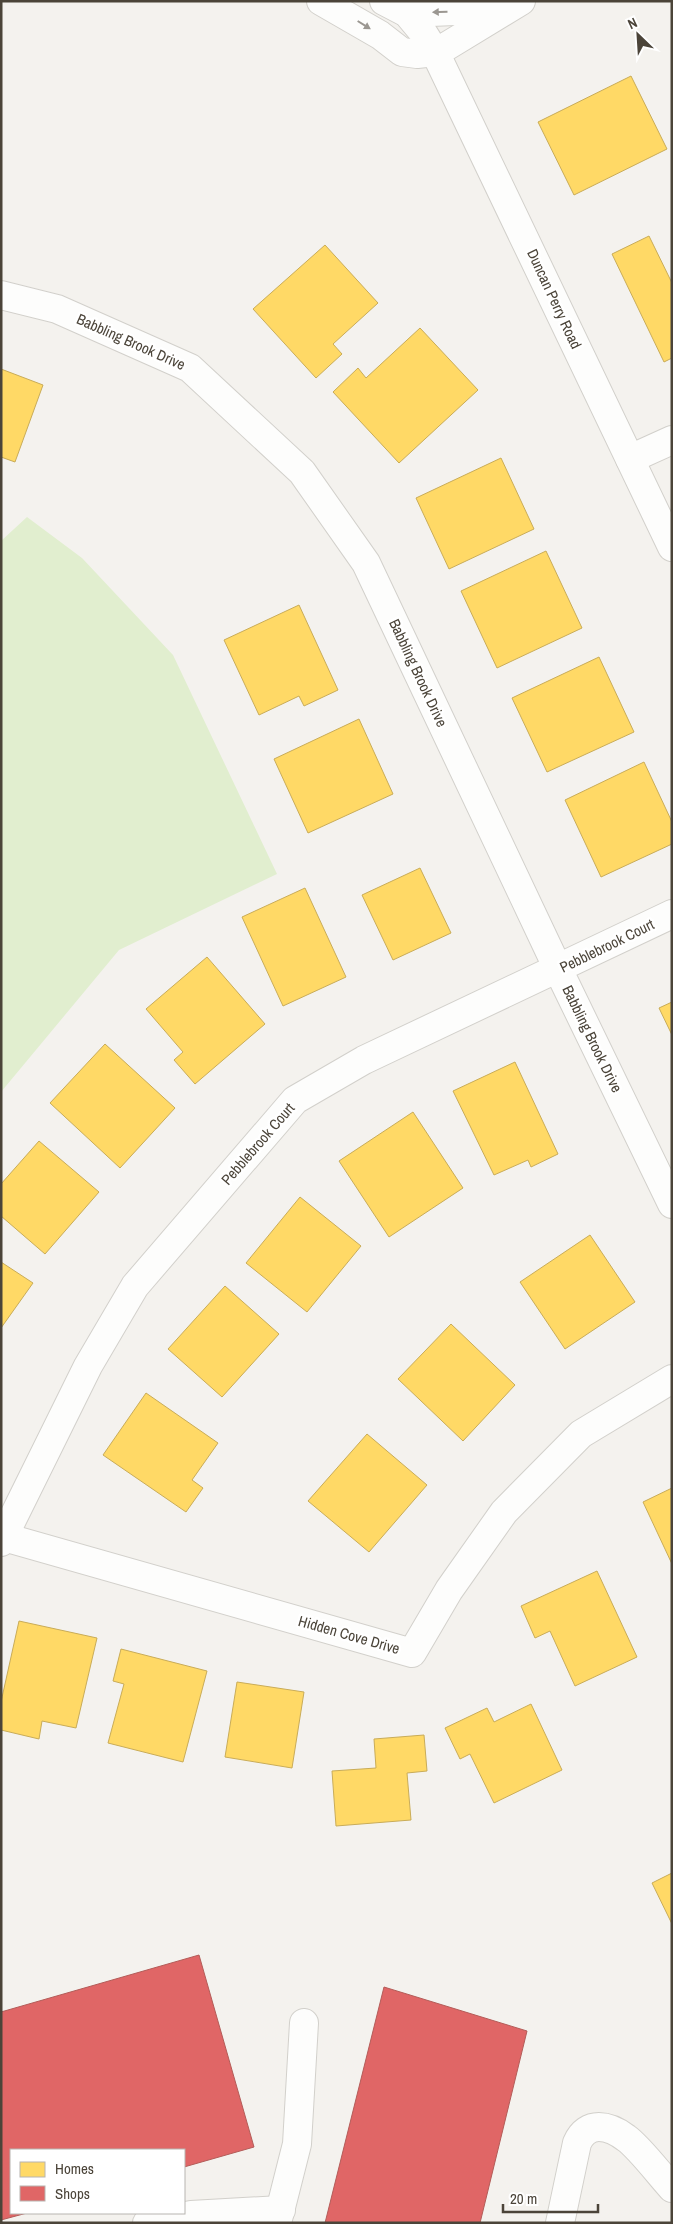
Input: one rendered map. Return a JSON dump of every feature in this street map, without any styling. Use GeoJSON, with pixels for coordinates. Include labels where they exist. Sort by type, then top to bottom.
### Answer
{"type":"FeatureCollection","features":[{"type":"Feature","properties":{"kind":"street"},"geometry":{"type":"LineString","coordinates":[[321,1],[380,35],[402,52],[417,54],[435,52],[521,1]]}},
{"type":"Feature","properties":{"kind":"street"},"geometry":{"type":"LineString","coordinates":[[395,7],[455,11],[505,1]]}},
{"type":"Feature","properties":{"kind":"street","name":"Duncan Perry Road"},"geometry":{"type":"LineString","coordinates":[[395,7],[422,31],[435,52],[672,547]]}},
{"type":"Feature","properties":{"kind":"street","name":"Babbling Brook Drive"},"geometry":{"type":"LineString","coordinates":[[1,295],[56,309],[190,368],[302,472],[366,563],[558,970],[672,1204]]}},
{"type":"Feature","properties":{"kind":"street"},"geometry":{"type":"LineString","coordinates":[[630,459],[672,440]]}},
{"type":"Feature","properties":{"kind":"street","name":"Pebblebrook Court"},"geometry":{"type":"LineString","coordinates":[[2,1540],[88,1366],[136,1286],[296,1100],[364,1060],[558,970],[672,914]]}},
{"type":"Feature","properties":{"kind":"street","name":"Hidden Cove Drive"},"geometry":{"type":"LineString","coordinates":[[2,1540],[412,1653],[450,1590],[504,1512],[581,1434],[672,1379]]}},
{"type":"Feature","properties":{"kind":"street"},"geometry":{"type":"LineString","coordinates":[[147,2223],[190,2215],[279,2216],[296,2144],[304,2023]]}},
{"type":"Feature","properties":{"kind":"street"},"geometry":{"type":"LineString","coordinates":[[560,2223],[577,2143],[583,2132],[590,2128],[597,2126],[627,2138],[672,2188]]}},
{"type":"Feature","properties":{"kind":"green space"},"geometry":{"type":"Polygon","coordinates":[[[27,517],[82,558],[173,655],[277,874],[119,950],[1,1092],[1,541],[27,517]]]}},
{"type":"Feature","properties":{"kind":"building: Homes"},"geometry":{"type":"Polygon","coordinates":[[[631,76],[667,149],[574,195],[538,122],[631,76]]]}},
{"type":"Feature","properties":{"kind":"building: Homes"},"geometry":{"type":"Polygon","coordinates":[[[649,236],[672,283],[672,358],[664,362],[612,254],[649,236]]]}},
{"type":"Feature","properties":{"kind":"building: Homes"},"geometry":{"type":"Polygon","coordinates":[[[325,245],[378,303],[333,344],[342,354],[316,378],[253,309],[325,245]]]}},
{"type":"Feature","properties":{"kind":"building: Homes"},"geometry":{"type":"Polygon","coordinates":[[[420,328],[478,390],[399,463],[333,392],[358,368],[366,378],[420,328]]]}},
{"type":"Feature","properties":{"kind":"building: Homes"},"geometry":{"type":"Polygon","coordinates":[[[1,369],[43,385],[15,462],[1,457],[1,369]]]}},
{"type":"Feature","properties":{"kind":"building: Homes"},"geometry":{"type":"Polygon","coordinates":[[[501,458],[534,529],[449,569],[416,498],[501,458]]]}},
{"type":"Feature","properties":{"kind":"building: Homes"},"geometry":{"type":"Polygon","coordinates":[[[546,551],[582,628],[497,668],[461,591],[546,551]]]}},
{"type":"Feature","properties":{"kind":"building: Homes"},"geometry":{"type":"Polygon","coordinates":[[[299,605],[338,690],[304,706],[299,696],[259,715],[224,640],[299,605]]]}},
{"type":"Feature","properties":{"kind":"building: Homes"},"geometry":{"type":"Polygon","coordinates":[[[599,657],[634,732],[547,772],[512,698],[599,657]]]}},
{"type":"Feature","properties":{"kind":"building: Homes"},"geometry":{"type":"Polygon","coordinates":[[[359,719],[393,794],[308,833],[274,759],[359,719]]]}},
{"type":"Feature","properties":{"kind":"building: Homes"},"geometry":{"type":"Polygon","coordinates":[[[644,762],[672,822],[672,844],[601,877],[565,800],[644,762]]]}},
{"type":"Feature","properties":{"kind":"building: Homes"},"geometry":{"type":"Polygon","coordinates":[[[420,868],[451,933],[393,960],[362,895],[420,868]]]}},
{"type":"Feature","properties":{"kind":"building: Homes"},"geometry":{"type":"Polygon","coordinates":[[[305,888],[346,977],[283,1006],[242,917],[305,888]]]}},
{"type":"Feature","properties":{"kind":"building: Homes"},"geometry":{"type":"Polygon","coordinates":[[[207,957],[265,1024],[195,1084],[174,1060],[183,1052],[146,1009],[207,957]]]}},
{"type":"Feature","properties":{"kind":"building: Homes"},"geometry":{"type":"Polygon","coordinates":[[[672,1002],[672,1035],[659,1008],[672,1002]]]}},
{"type":"Feature","properties":{"kind":"building: Homes"},"geometry":{"type":"Polygon","coordinates":[[[105,1044],[175,1108],[120,1168],[50,1103],[105,1044]]]}},
{"type":"Feature","properties":{"kind":"building: Homes"},"geometry":{"type":"Polygon","coordinates":[[[515,1062],[558,1154],[531,1167],[528,1160],[494,1175],[453,1091],[515,1062]]]}},
{"type":"Feature","properties":{"kind":"building: Homes"},"geometry":{"type":"Polygon","coordinates":[[[413,1112],[463,1188],[389,1237],[339,1161],[413,1112]]]}},
{"type":"Feature","properties":{"kind":"building: Homes"},"geometry":{"type":"Polygon","coordinates":[[[39,1141],[99,1192],[45,1254],[1,1216],[1,1184],[39,1141]]]}},
{"type":"Feature","properties":{"kind":"building: Homes"},"geometry":{"type":"Polygon","coordinates":[[[300,1197],[361,1246],[307,1312],[246,1263],[300,1197]]]}},
{"type":"Feature","properties":{"kind":"building: Homes"},"geometry":{"type":"Polygon","coordinates":[[[590,1235],[635,1302],[565,1349],[520,1282],[590,1235]]]}},
{"type":"Feature","properties":{"kind":"building: Homes"},"geometry":{"type":"Polygon","coordinates":[[[1,1262],[33,1283],[1,1328],[1,1262]]]}},
{"type":"Feature","properties":{"kind":"building: Homes"},"geometry":{"type":"Polygon","coordinates":[[[225,1286],[279,1334],[222,1397],[168,1349],[225,1286]]]}},
{"type":"Feature","properties":{"kind":"building: Homes"},"geometry":{"type":"Polygon","coordinates":[[[451,1324],[515,1385],[463,1441],[398,1379],[451,1324]]]}},
{"type":"Feature","properties":{"kind":"building: Homes"},"geometry":{"type":"Polygon","coordinates":[[[146,1393],[218,1443],[192,1480],[203,1488],[186,1512],[103,1455],[146,1393]]]}},
{"type":"Feature","properties":{"kind":"building: Homes"},"geometry":{"type":"Polygon","coordinates":[[[367,1434],[427,1485],[369,1552],[308,1501],[367,1434]]]}},
{"type":"Feature","properties":{"kind":"building: Homes"},"geometry":{"type":"Polygon","coordinates":[[[672,1488],[672,1564],[643,1502],[672,1488]]]}},
{"type":"Feature","properties":{"kind":"building: Homes"},"geometry":{"type":"Polygon","coordinates":[[[597,1571],[637,1657],[575,1686],[550,1631],[535,1638],[521,1606],[597,1571]]]}},
{"type":"Feature","properties":{"kind":"building: Homes"},"geometry":{"type":"Polygon","coordinates":[[[19,1621],[97,1638],[76,1728],[42,1721],[39,1739],[1,1730],[1,1702],[19,1621]]]}},
{"type":"Feature","properties":{"kind":"building: Homes"},"geometry":{"type":"Polygon","coordinates":[[[121,1649],[207,1671],[183,1762],[108,1743],[124,1684],[113,1681],[121,1649]]]}},
{"type":"Feature","properties":{"kind":"building: Homes"},"geometry":{"type":"Polygon","coordinates":[[[237,1682],[304,1692],[292,1768],[225,1757],[237,1682]]]}},
{"type":"Feature","properties":{"kind":"building: Homes"},"geometry":{"type":"Polygon","coordinates":[[[531,1704],[562,1770],[494,1803],[470,1754],[460,1759],[445,1728],[487,1708],[494,1722],[531,1704]]]}},
{"type":"Feature","properties":{"kind":"building: Homes"},"geometry":{"type":"Polygon","coordinates":[[[424,1735],[427,1771],[407,1773],[411,1820],[336,1826],[332,1771],[376,1768],[374,1739],[424,1735]]]}},
{"type":"Feature","properties":{"kind":"building: Homes"},"geometry":{"type":"Polygon","coordinates":[[[672,1873],[672,1924],[652,1883],[672,1873]]]}},
{"type":"Feature","properties":{"kind":"building: Shops"},"geometry":{"type":"Polygon","coordinates":[[[199,1955],[254,2147],[185,2167],[185,2149],[10,2149],[10,2214],[23,2214],[1,2220],[1,2012],[199,1955]]]}},
{"type":"Feature","properties":{"kind":"building: Shops"},"geometry":{"type":"Polygon","coordinates":[[[384,1987],[527,2031],[480,2223],[325,2223],[384,1987]]]}}]}
